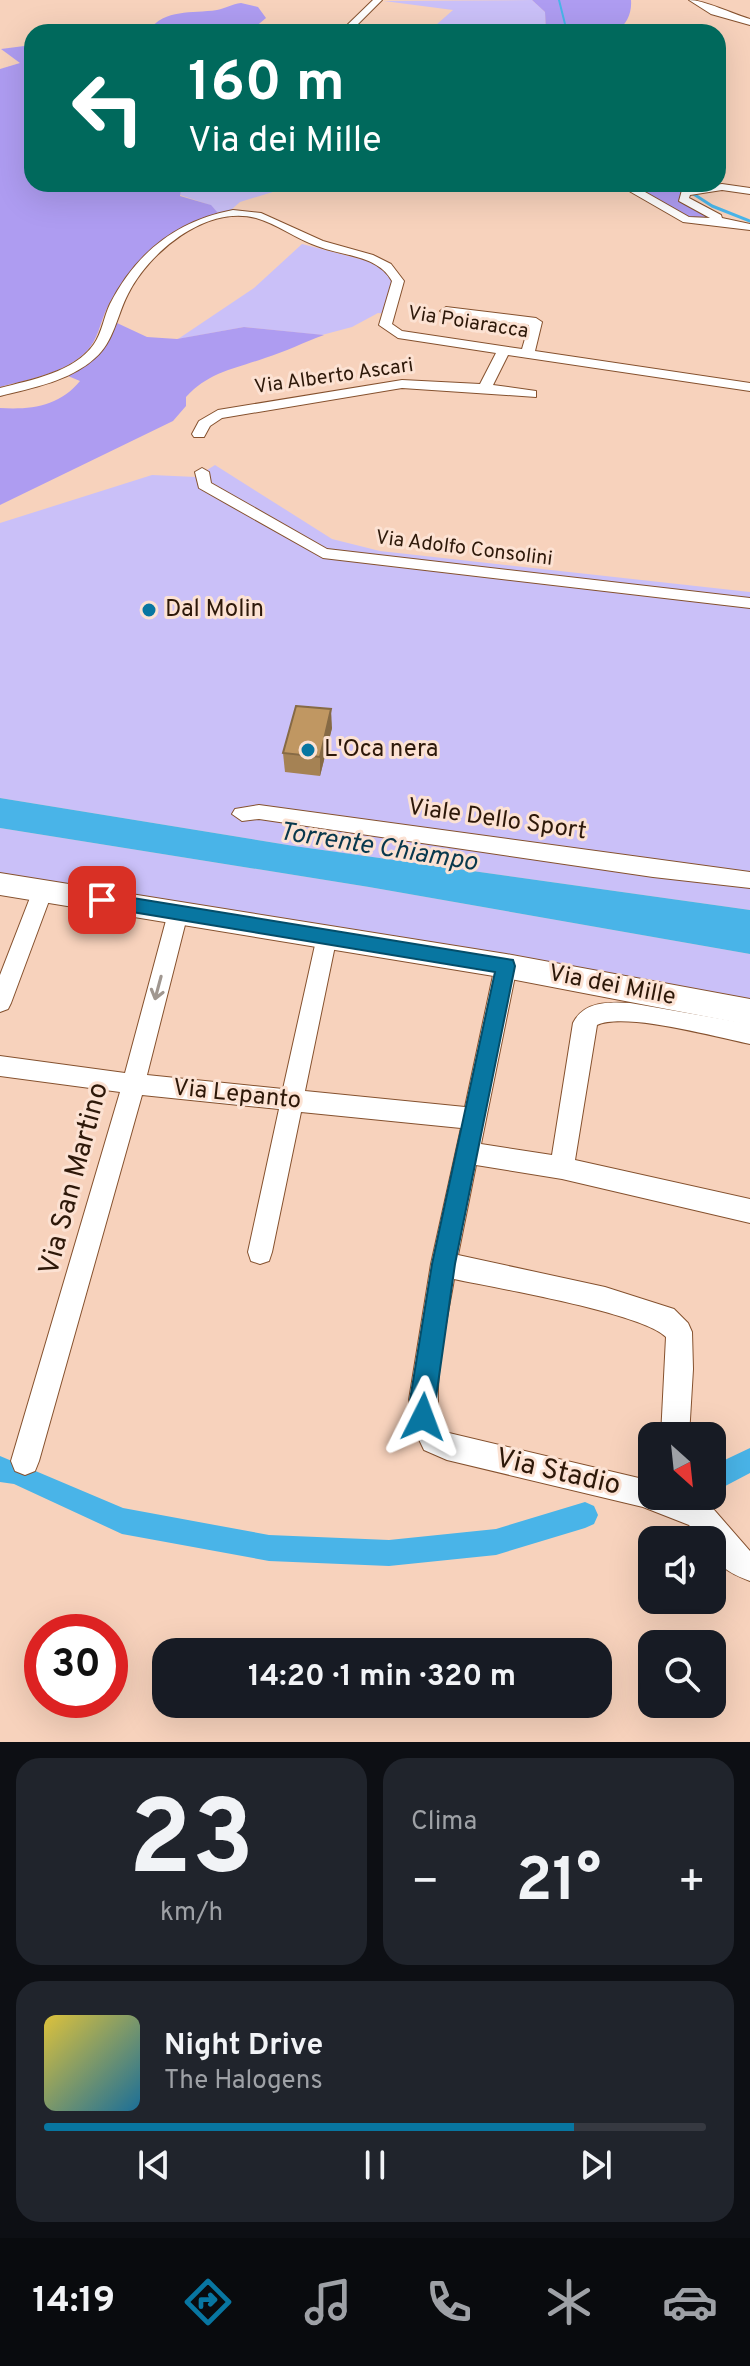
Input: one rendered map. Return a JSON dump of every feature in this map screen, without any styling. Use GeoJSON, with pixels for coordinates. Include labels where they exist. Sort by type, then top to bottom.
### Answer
{"type":"FeatureCollection","features":[{"type":"Feature","properties":{"kind":"main road","name":"Via dei Mille"},"geometry":{"type":"LineString","coordinates":[[0,884],[506,966],[750,1012]]}},
{"type":"Feature","properties":{"kind":"street"},"geometry":{"type":"LineString","coordinates":[[353,24],[378,0]]}},
{"type":"Feature","properties":{"kind":"street"},"geometry":{"type":"LineString","coordinates":[[693,0],[714,12],[750,22]]}},
{"type":"Feature","properties":{"kind":"street"},"geometry":{"type":"LineString","coordinates":[[726,188],[750,191]]}},
{"type":"Feature","properties":{"kind":"street"},"geometry":{"type":"LineString","coordinates":[[637,192],[687,220],[728,222],[750,227]]}},
{"type":"Feature","properties":{"kind":"street"},"geometry":{"type":"LineString","coordinates":[[686,192],[683,199],[688,205],[728,222]]}},
{"type":"Feature","properties":{"kind":"street","name":"Via Poiaracca"},"geometry":{"type":"LineString","coordinates":[[0,392],[60,373],[81,362],[99,346],[111,315],[142,262],[180,233],[226,214],[247,213],[274,221],[309,242],[385,265],[396,274],[398,281],[385,325],[398,334],[750,387]]}},
{"type":"Feature","properties":{"kind":"street"},"geometry":{"type":"LineString","coordinates":[[528,352],[542,306]]}},
{"type":"Feature","properties":{"kind":"street"},"geometry":{"type":"LineString","coordinates":[[446,311],[536,322]]}},
{"type":"Feature","properties":{"kind":"street"},"geometry":{"type":"LineString","coordinates":[[485,388],[504,349]]}},
{"type":"Feature","properties":{"kind":"street","name":"Via Alberto Ascari"},"geometry":{"type":"LineString","coordinates":[[199,434],[204,424],[218,414],[402,384],[485,388],[531,394]]}},
{"type":"Feature","properties":{"kind":"street","name":"Via Adolfo Consolini"},"geometry":{"type":"LineString","coordinates":[[202,472],[204,485],[323,553],[750,603]]}},
{"type":"Feature","properties":{"kind":"street","name":"Viale Dello Sport"},"geometry":{"type":"LineString","coordinates":[[242,814],[259,812],[748,879]]}},
{"type":"Feature","properties":{"kind":"street"},"geometry":{"type":"LineString","coordinates":[[0,1003],[43,890]]}},
{"type":"Feature","properties":{"kind":"street","name":"Via San Martino"},"geometry":{"type":"LineString","coordinates":[[25,1461],[110,1175],[178,913]]}},
{"type":"Feature","properties":{"kind":"street"},"geometry":{"type":"LineString","coordinates":[[260,1252],[327,936]]}},
{"type":"Feature","properties":{"kind":"street","name":"Via Stadio"},"geometry":{"type":"LineString","coordinates":[[506,966],[444,1264],[422,1400],[423,1417],[434,1440],[549,1473],[638,1492]]}},
{"type":"Feature","properties":{"kind":"street"},"geometry":{"type":"LineString","coordinates":[[562,1168],[584,1023],[590,1017],[601,1012],[649,1015],[750,1034]]}},
{"type":"Feature","properties":{"kind":"street","name":"Via Lepanto"},"geometry":{"type":"LineString","coordinates":[[0,1066],[132,1084],[475,1119]]}},
{"type":"Feature","properties":{"kind":"street"},"geometry":{"type":"LineString","coordinates":[[468,1153],[562,1168],[750,1211]]}},
{"type":"Feature","properties":{"kind":"street"},"geometry":{"type":"LineString","coordinates":[[444,1264],[605,1300],[665,1318],[679,1332],[676,1422]]}},
{"type":"Feature","properties":{"kind":"street","name":"Via Stadio"},"geometry":{"type":"LineString","coordinates":[[691,1510],[699,1514],[736,1561],[750,1566]]}},
{"type":"Feature","properties":{"kind":"shaded area"},"geometry":{"type":"Polygon","coordinates":[[[532,0],[545,12],[546,24],[437,24],[453,10],[384,1],[532,0]]]}},
{"type":"Feature","properties":{"kind":"shaded area"},"geometry":{"type":"Polygon","coordinates":[[[532,0],[631,0],[630,14],[624,24],[546,24],[545,12],[532,0]]]}},
{"type":"Feature","properties":{"kind":"shaded area"},"geometry":{"type":"Polygon","coordinates":[[[241,3],[258,7],[266,18],[259,24],[155,24],[171,15],[217,10],[241,3]]]}},
{"type":"Feature","properties":{"kind":"shaded area"},"geometry":{"type":"Polygon","coordinates":[[[24,46],[24,192],[181,192],[180,196],[211,205],[218,213],[168,238],[140,262],[116,291],[86,352],[67,366],[45,375],[0,387],[0,69],[20,63],[1,49],[24,46]]]}},
{"type":"Feature","properties":{"kind":"shaded area"},"geometry":{"type":"Polygon","coordinates":[[[181,192],[273,192],[218,213],[210,205],[180,195],[181,192]]]}},
{"type":"Feature","properties":{"kind":"shaded area"},"geometry":{"type":"Polygon","coordinates":[[[644,192],[686,192],[683,199],[728,222],[684,216],[644,192]]]}},
{"type":"Feature","properties":{"kind":"shaded area"},"geometry":{"type":"Polygon","coordinates":[[[302,244],[368,261],[396,274],[386,314],[378,313],[352,327],[322,335],[244,327],[178,339],[254,288],[302,244]]]}},
{"type":"Feature","properties":{"kind":"shaded area"},"geometry":{"type":"Polygon","coordinates":[[[117,323],[147,337],[177,339],[244,327],[324,335],[213,377],[186,397],[186,406],[173,421],[0,505],[0,408],[34,407],[63,396],[80,381],[68,376],[98,355],[117,323]]]}},
{"type":"Feature","properties":{"kind":"shaded area"},"geometry":{"type":"Polygon","coordinates":[[[215,465],[332,539],[380,551],[750,592],[750,910],[294,846],[0,798],[0,523],[152,475],[196,477],[215,465]]]}},
{"type":"Feature","properties":{"kind":"shaded area"},"geometry":{"type":"Polygon","coordinates":[[[0,828],[369,887],[750,954],[750,1012],[0,883],[0,828]]]}},
{"type":"Feature","properties":{"kind":"water"},"geometry":{"type":"Polygon","coordinates":[[[0,798],[294,846],[750,910],[750,954],[369,887],[0,828],[0,798]]]}},
{"type":"Feature","properties":{"kind":"building"},"geometry":{"type":"Polygon","coordinates":[[[296,706],[331,709],[320,757],[283,753],[296,706]]]}},
{"type":"Feature","properties":{"kind":"waterway"},"geometry":{"type":"LineString","coordinates":[[559,0],[565,24]]}},
{"type":"Feature","properties":{"kind":"waterway"},"geometry":{"type":"LineString","coordinates":[[691,193],[695,195]]}},
{"type":"Feature","properties":{"kind":"waterway"},"geometry":{"type":"LineString","coordinates":[[692,193],[712,206],[750,221]]}},
{"type":"Feature","properties":{"kind":"waterway"},"geometry":{"type":"LineString","coordinates":[[726,1473],[750,1460]]}},
{"type":"Feature","properties":{"kind":"waterway"},"geometry":{"type":"LineString","coordinates":[[0,1469],[11,1473]]}},
{"type":"Feature","properties":{"kind":"waterway"},"geometry":{"type":"LineString","coordinates":[[24,1477],[122,1521],[269,1548],[389,1553],[496,1542],[585,1515]]}},
{"type":"Feature","properties":{"kind":"place","name":"Dal Molin"},"geometry":{"type":"Point","coordinates":[149,610]}},
{"type":"Feature","properties":{"kind":"place","name":"L'Oca nera"},"geometry":{"type":"Point","coordinates":[308,750]}},
{"type":"Feature","properties":{"kind":"route"},"geometry":{"type":"LineString","coordinates":[[102,900],[506,966],[444,1264],[422,1400],[423,1417]]}},
{"type":"Feature","properties":{"kind":"water label","name":"Torrente Chiampo"},"geometry":{"type":"Point","coordinates":[378,848]}}]}
